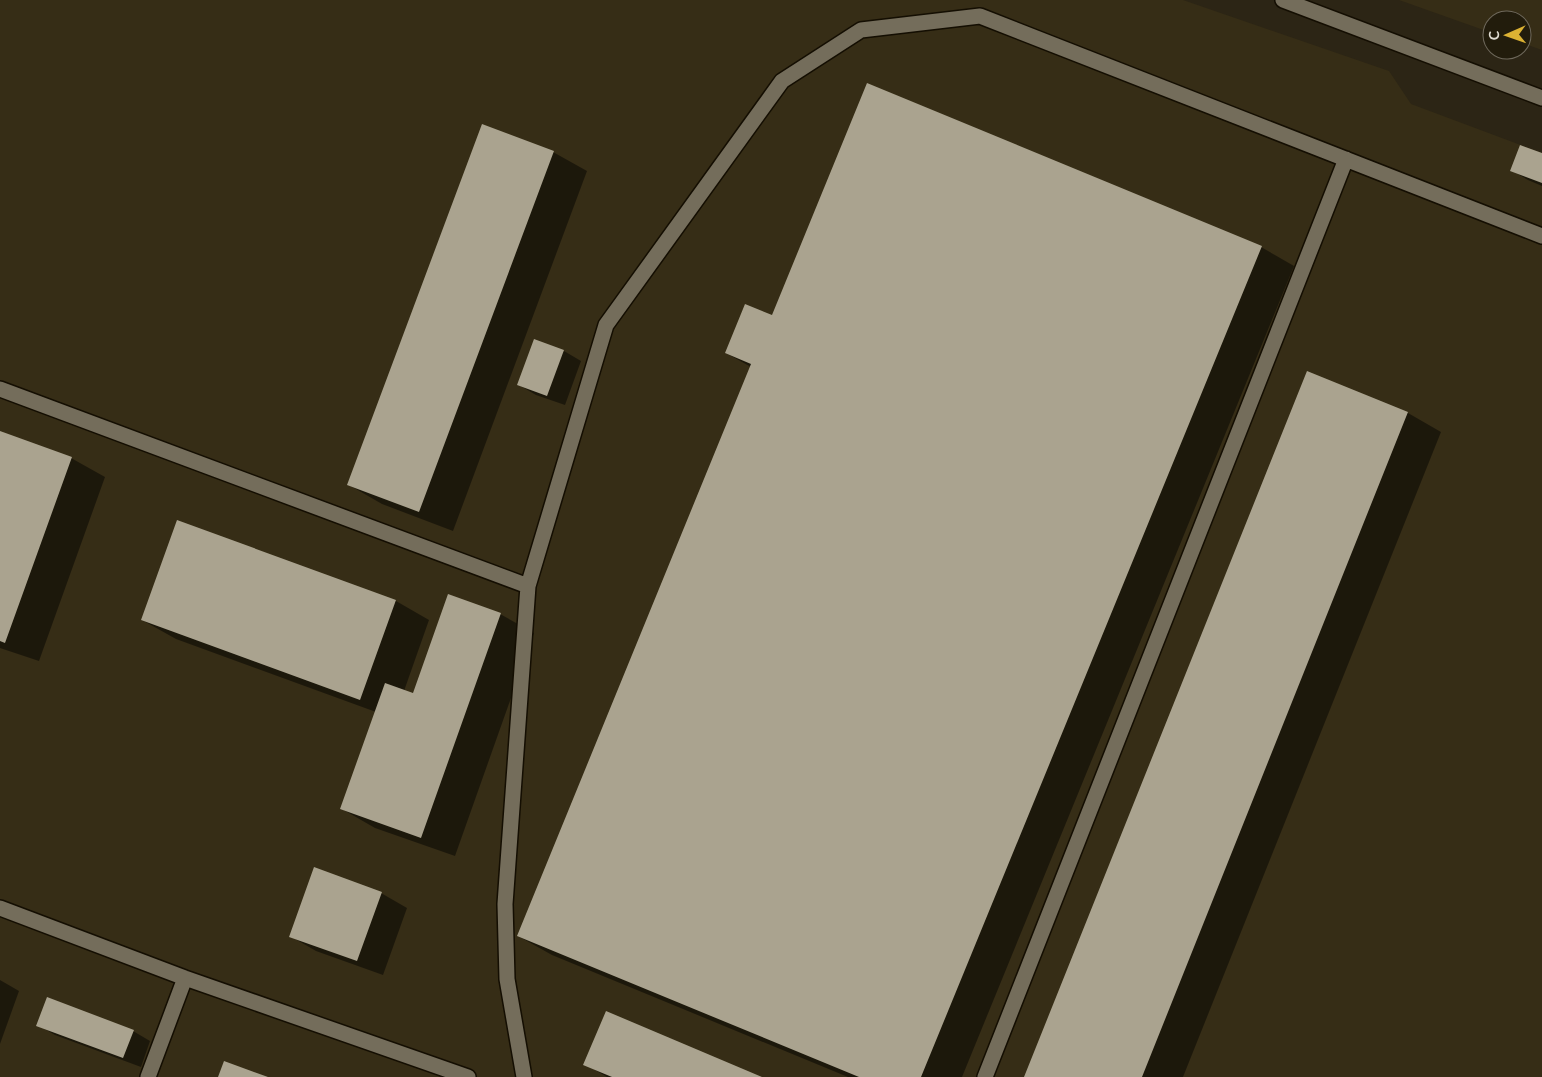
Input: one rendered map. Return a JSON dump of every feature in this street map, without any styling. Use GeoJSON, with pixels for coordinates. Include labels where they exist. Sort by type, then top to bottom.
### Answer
{"type":"FeatureCollection","features":[{"type":"Feature","properties":{"kind":"street"},"geometry":{"type":"LineString","coordinates":[[1283,0],[1542,98]]}},
{"type":"Feature","properties":{"kind":"street"},"geometry":{"type":"LineString","coordinates":[[524,1077],[507,979],[505,904],[528,586],[606,325],[782,81],[861,30],[980,16],[1542,236]]}},
{"type":"Feature","properties":{"kind":"street"},"geometry":{"type":"LineString","coordinates":[[985,1077],[1346,159]]}},
{"type":"Feature","properties":{"kind":"street"},"geometry":{"type":"LineString","coordinates":[[0,389],[528,586]]}},
{"type":"Feature","properties":{"kind":"street"},"geometry":{"type":"LineString","coordinates":[[0,908],[185,978],[468,1077]]}},
{"type":"Feature","properties":{"kind":"street"},"geometry":{"type":"LineString","coordinates":[[148,1077],[185,978]]}},
{"type":"Feature","properties":{"kind":"shaded area"},"geometry":{"type":"Polygon","coordinates":[[[0,0],[1183,0],[1389,71],[1411,104],[1542,153],[1542,1077],[0,1077],[0,0]]]}},
{"type":"Feature","properties":{"kind":"shaded area"},"geometry":{"type":"Polygon","coordinates":[[[1399,0],[1542,0],[1542,50],[1532,46],[1532,10],[1482,10],[1482,29],[1399,0]]]}},
{"type":"Feature","properties":{"kind":"building"},"geometry":{"type":"Polygon","coordinates":[[[867,83],[1262,246],[921,1077],[859,1077],[517,936],[751,364],[725,353],[745,304],[772,315],[867,83]]]}},
{"type":"Feature","properties":{"kind":"building"},"geometry":{"type":"Polygon","coordinates":[[[482,124],[554,151],[419,512],[347,485],[482,124]]]}},
{"type":"Feature","properties":{"kind":"building"},"geometry":{"type":"Polygon","coordinates":[[[1520,145],[1542,153],[1542,183],[1510,171],[1520,145]]]}},
{"type":"Feature","properties":{"kind":"building"},"geometry":{"type":"Polygon","coordinates":[[[534,339],[564,350],[547,396],[517,385],[534,339]]]}},
{"type":"Feature","properties":{"kind":"building"},"geometry":{"type":"Polygon","coordinates":[[[1307,371],[1408,412],[1142,1077],[1024,1077],[1307,371]]]}},
{"type":"Feature","properties":{"kind":"building"},"geometry":{"type":"Polygon","coordinates":[[[0,431],[72,457],[5,643],[0,641],[0,431]]]}},
{"type":"Feature","properties":{"kind":"building"},"geometry":{"type":"Polygon","coordinates":[[[177,520],[396,600],[360,700],[141,620],[177,520]]]}},
{"type":"Feature","properties":{"kind":"building"},"geometry":{"type":"Polygon","coordinates":[[[448,594],[501,613],[421,838],[340,809],[385,683],[413,693],[448,594]]]}},
{"type":"Feature","properties":{"kind":"building"},"geometry":{"type":"Polygon","coordinates":[[[314,867],[382,892],[357,961],[289,937],[314,867]]]}},
{"type":"Feature","properties":{"kind":"building"},"geometry":{"type":"Polygon","coordinates":[[[47,997],[134,1030],[123,1058],[36,1026],[47,997]]]}},
{"type":"Feature","properties":{"kind":"building"},"geometry":{"type":"Polygon","coordinates":[[[606,1011],[762,1077],[612,1077],[583,1065],[606,1011]]]}},
{"type":"Feature","properties":{"kind":"building"},"geometry":{"type":"Polygon","coordinates":[[[224,1061],[268,1077],[218,1077],[224,1061]]]}}]}
